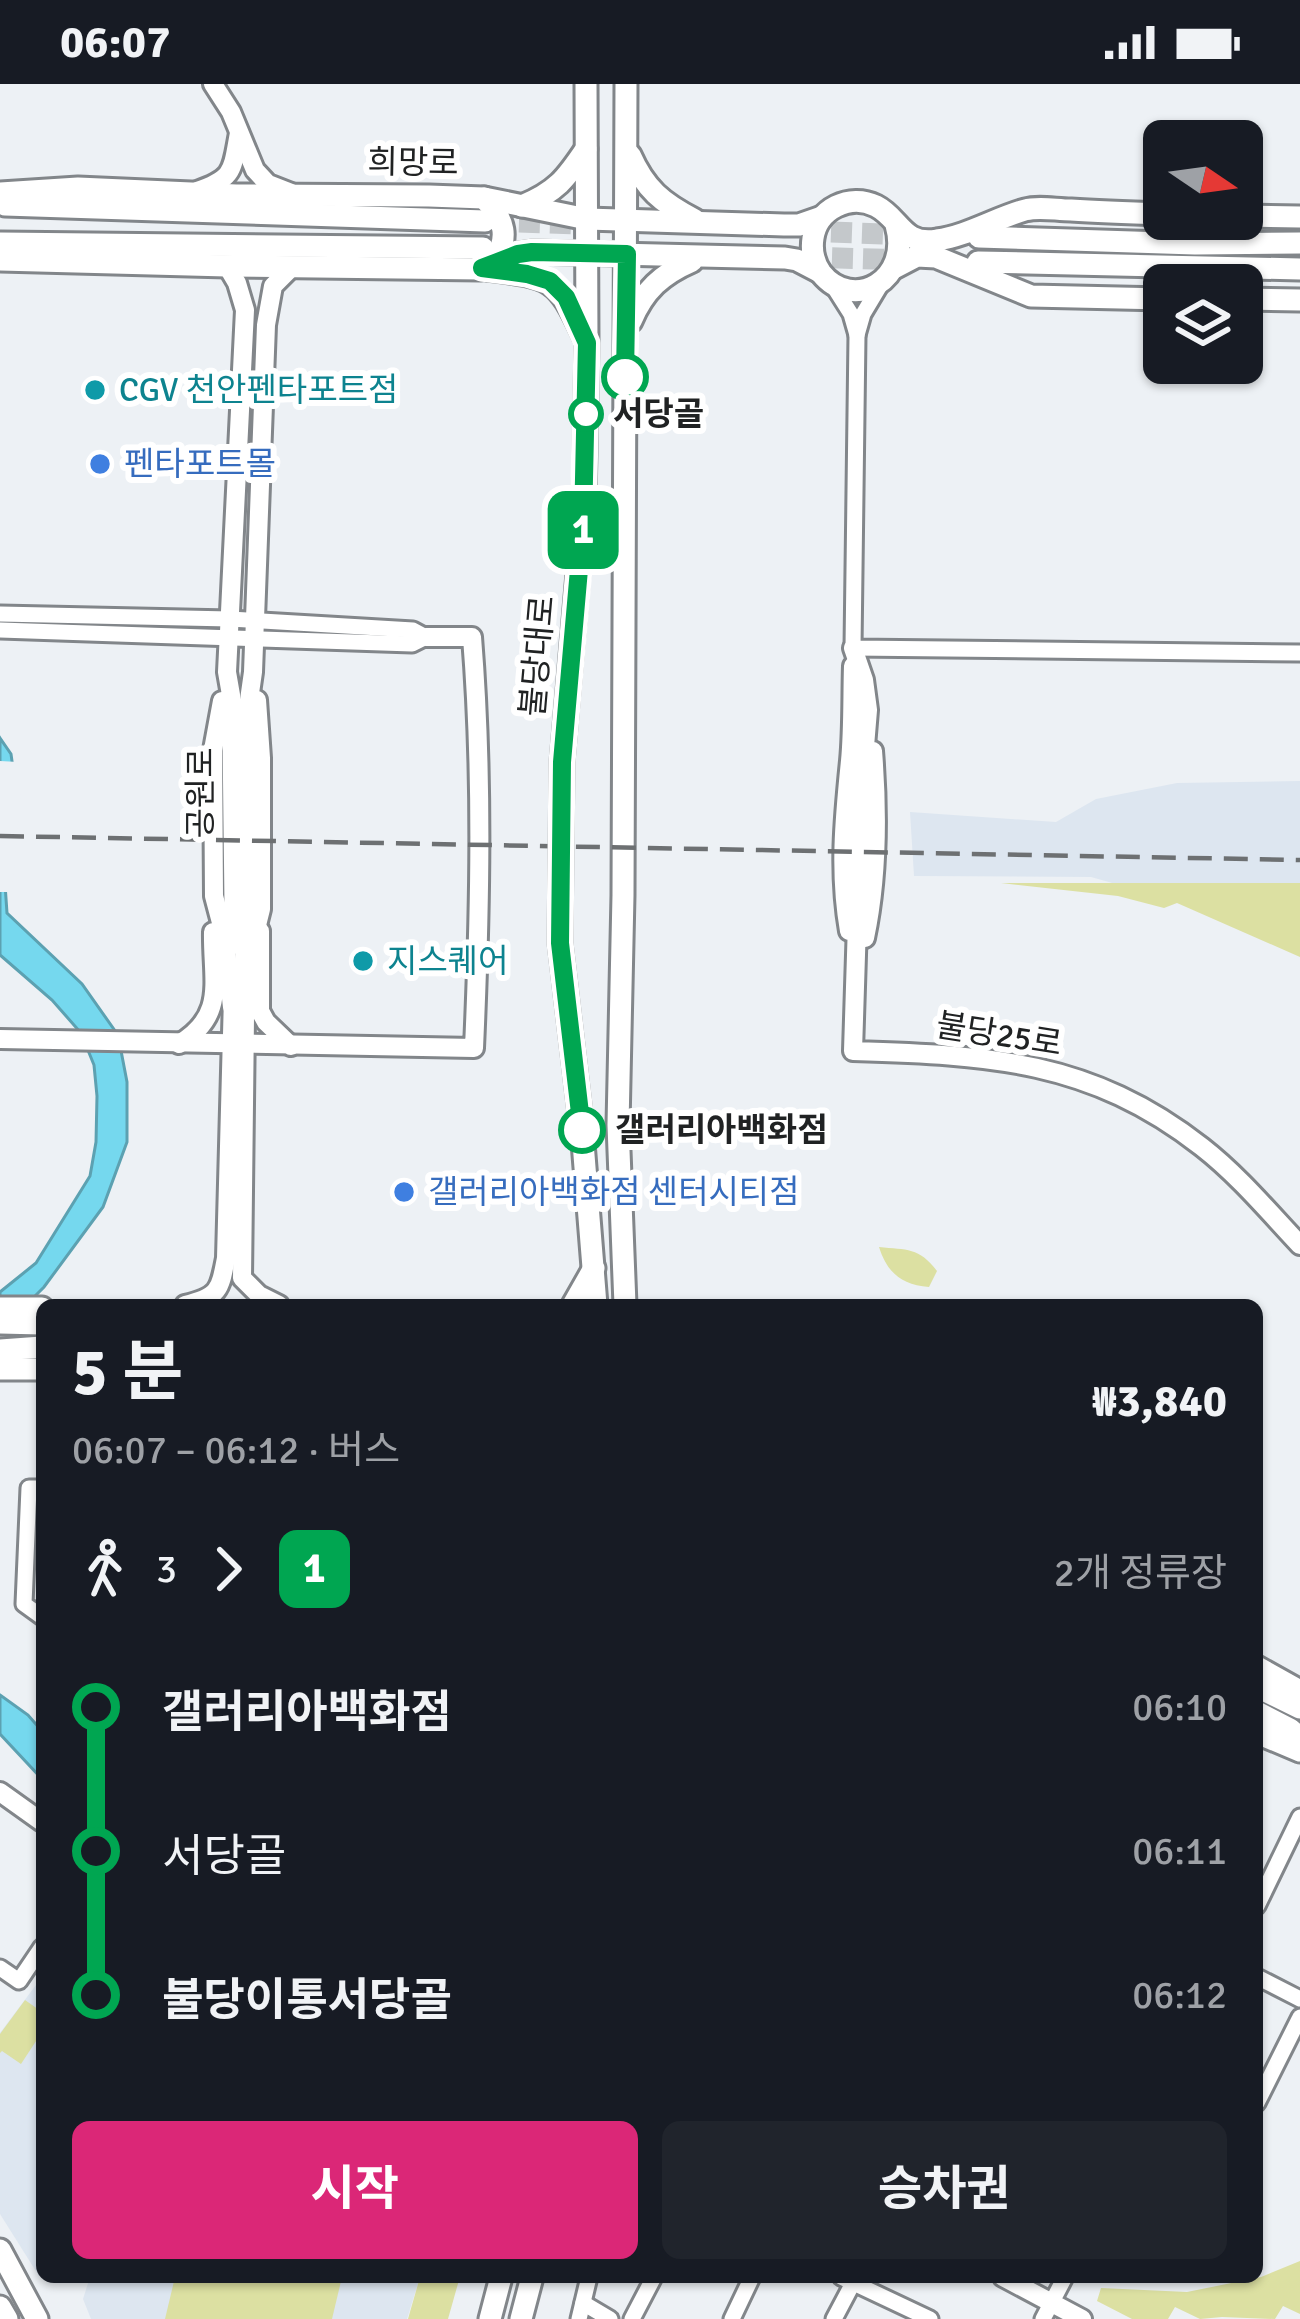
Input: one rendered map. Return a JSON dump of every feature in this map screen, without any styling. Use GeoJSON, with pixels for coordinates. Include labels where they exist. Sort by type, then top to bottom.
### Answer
{"type":"FeatureCollection","features":[{"type":"Feature","properties":{"kind":"main road","name":"불당대로"},"geometry":{"type":"LineString","coordinates":[[586,84],[583,524],[562,762],[560,943],[596,1299]]}},
{"type":"Feature","properties":{"kind":"main road"},"geometry":{"type":"LineString","coordinates":[[625,1299],[618,1125],[626,84]]}},
{"type":"Feature","properties":{"kind":"main road"},"geometry":{"type":"LineString","coordinates":[[521,207],[545,197],[563,182],[586,148]]}},
{"type":"Feature","properties":{"kind":"main road"},"geometry":{"type":"LineString","coordinates":[[626,148],[641,179],[668,206],[701,223]]}},
{"type":"Feature","properties":{"kind":"main road","name":"희망로"},"geometry":{"type":"LineString","coordinates":[[0,193],[78,188],[295,195],[484,209],[521,207],[587,219],[701,223],[799,225],[822,217]]}},
{"type":"Feature","properties":{"kind":"main road"},"geometry":{"type":"LineString","coordinates":[[825,277],[813,258],[814,230],[832,208],[846,202],[875,205],[916,240],[938,240],[1030,208],[1143,213]]}},
{"type":"Feature","properties":{"kind":"main road"},"geometry":{"type":"LineString","coordinates":[[0,205],[484,209],[499,214],[503,242],[486,260]]}},
{"type":"Feature","properties":{"kind":"main road"},"geometry":{"type":"LineString","coordinates":[[1263,217],[1300,217]]}},
{"type":"Feature","properties":{"kind":"main road"},"geometry":{"type":"LineString","coordinates":[[890,274],[899,254],[896,225]]}},
{"type":"Feature","properties":{"kind":"main road"},"geometry":{"type":"LineString","coordinates":[[979,237],[1300,243]]}},
{"type":"Feature","properties":{"kind":"main road"},"geometry":{"type":"LineString","coordinates":[[0,243],[486,260],[550,281],[566,297],[587,343]]}},
{"type":"Feature","properties":{"kind":"main road"},"geometry":{"type":"LineString","coordinates":[[0,260],[292,267],[486,260],[532,252],[785,258],[797,260],[843,288],[858,290],[872,287],[917,256],[936,257],[1030,296],[1143,299]]}},
{"type":"Feature","properties":{"kind":"main road"},"geometry":{"type":"LineString","coordinates":[[626,332],[641,297],[668,272],[701,257]]}},
{"type":"Feature","properties":{"kind":"main road"},"geometry":{"type":"LineString","coordinates":[[978,262],[1300,268]]}},
{"type":"Feature","properties":{"kind":"main road"},"geometry":{"type":"LineString","coordinates":[[1263,299],[1300,300]]}},
{"type":"Feature","properties":{"kind":"main road"},"geometry":{"type":"LineString","coordinates":[[576,1299],[594,1267]]}},
{"type":"Feature","properties":{"kind":"main road"},"geometry":{"type":"LineString","coordinates":[[0,1308],[36,1308]]}},
{"type":"Feature","properties":{"kind":"main road"},"geometry":{"type":"LineString","coordinates":[[0,1323],[36,1324]]}},
{"type":"Feature","properties":{"kind":"main road"},"geometry":{"type":"LineString","coordinates":[[0,1350],[36,1347]]}},
{"type":"Feature","properties":{"kind":"main road"},"geometry":{"type":"LineString","coordinates":[[0,1369],[36,1369]]}},
{"type":"Feature","properties":{"kind":"main road"},"geometry":{"type":"LineString","coordinates":[[1263,1676],[1300,1691]]}},
{"type":"Feature","properties":{"kind":"main road"},"geometry":{"type":"LineString","coordinates":[[1263,1677],[1300,1708]]}},
{"type":"Feature","properties":{"kind":"main road"},"geometry":{"type":"LineString","coordinates":[[1263,1715],[1300,1738]]}},
{"type":"Feature","properties":{"kind":"main road"},"geometry":{"type":"LineString","coordinates":[[1263,1736],[1300,1751]]}},
{"type":"Feature","properties":{"kind":"main road"},"geometry":{"type":"LineString","coordinates":[[0,2250],[37,2319]]}},
{"type":"Feature","properties":{"kind":"main road"},"geometry":{"type":"LineString","coordinates":[[490,2319],[499,2283]]}},
{"type":"Feature","properties":{"kind":"main road"},"geometry":{"type":"LineString","coordinates":[[521,2319],[530,2283]]}},
{"type":"Feature","properties":{"kind":"main road"},"geometry":{"type":"LineString","coordinates":[[0,2307],[7,2319]]}},
{"type":"Feature","properties":{"kind":"street"},"geometry":{"type":"LineString","coordinates":[[214,84],[255,170],[268,184],[295,195]]}},
{"type":"Feature","properties":{"kind":"street"},"geometry":{"type":"LineString","coordinates":[[188,194],[220,183],[229,174],[239,133]]}},
{"type":"Feature","properties":{"kind":"street","name":"공원로"},"geometry":{"type":"LineString","coordinates":[[226,266],[243,296],[245,328],[227,672],[232,922],[239,1012],[234,1255]]}},
{"type":"Feature","properties":{"kind":"street","name":"공원로"},"geometry":{"type":"LineString","coordinates":[[239,1012],[247,886],[246,721],[253,672],[266,325],[272,286],[292,267]]}},
{"type":"Feature","properties":{"kind":"street"},"geometry":{"type":"LineString","coordinates":[[857,334],[872,297],[890,274]]}},
{"type":"Feature","properties":{"kind":"street"},"geometry":{"type":"LineString","coordinates":[[825,277],[851,314],[857,334],[853,648],[842,891],[855,971]]}},
{"type":"Feature","properties":{"kind":"street"},"geometry":{"type":"LineString","coordinates":[[0,614],[254,629],[413,630],[426,637],[472,638],[478,729],[479,928],[475,1048],[0,1039]]}},
{"type":"Feature","properties":{"kind":"street"},"geometry":{"type":"LineString","coordinates":[[0,630],[229,628]]}},
{"type":"Feature","properties":{"kind":"street"},"geometry":{"type":"LineString","coordinates":[[853,648],[1300,653]]}},
{"type":"Feature","properties":{"kind":"street"},"geometry":{"type":"LineString","coordinates":[[853,648],[868,710],[855,971]]}},
{"type":"Feature","properties":{"kind":"street"},"geometry":{"type":"LineString","coordinates":[[179,1044],[197,1034],[214,1005],[213,750],[227,672]]}},
{"type":"Feature","properties":{"kind":"street"},"geometry":{"type":"LineString","coordinates":[[253,672],[261,758],[260,1011],[292,1046]]}},
{"type":"Feature","properties":{"kind":"street"},"geometry":{"type":"LineString","coordinates":[[214,896],[239,1012],[249,1008],[250,953],[260,909]]}},
{"type":"Feature","properties":{"kind":"street","name":"불당25로"},"geometry":{"type":"LineString","coordinates":[[855,971],[853,1051],[1005,1060],[1062,1072],[1132,1101],[1203,1147],[1300,1245]]}},
{"type":"Feature","properties":{"kind":"street"},"geometry":{"type":"LineString","coordinates":[[205,1299],[221,1285],[234,1255]]}},
{"type":"Feature","properties":{"kind":"street"},"geometry":{"type":"LineString","coordinates":[[234,1255],[250,1288],[269,1299]]}},
{"type":"Feature","properties":{"kind":"street"},"geometry":{"type":"LineString","coordinates":[[36,1487],[28,1488],[24,1604],[36,1613]]}},
{"type":"Feature","properties":{"kind":"street"},"geometry":{"type":"LineString","coordinates":[[1263,1675],[1300,1675]]}},
{"type":"Feature","properties":{"kind":"street"},"geometry":{"type":"LineString","coordinates":[[0,1792],[36,1818]]}},
{"type":"Feature","properties":{"kind":"street"},"geometry":{"type":"LineString","coordinates":[[1263,1894],[1300,1817]]}},
{"type":"Feature","properties":{"kind":"street"},"geometry":{"type":"LineString","coordinates":[[0,1967],[19,1981],[36,1956]]}},
{"type":"Feature","properties":{"kind":"street"},"geometry":{"type":"LineString","coordinates":[[1263,1980],[1300,1999]]}},
{"type":"Feature","properties":{"kind":"street"},"geometry":{"type":"LineString","coordinates":[[1263,2091],[1300,2018]]}},
{"type":"Feature","properties":{"kind":"street"},"geometry":{"type":"LineString","coordinates":[[632,2319],[651,2283]]}},
{"type":"Feature","properties":{"kind":"street"},"geometry":{"type":"LineString","coordinates":[[732,2319],[749,2283]]}},
{"type":"Feature","properties":{"kind":"street"},"geometry":{"type":"LineString","coordinates":[[834,2319],[846,2283]]}},
{"type":"Feature","properties":{"kind":"street"},"geometry":{"type":"LineString","coordinates":[[853,2283],[930,2319]]}},
{"type":"Feature","properties":{"kind":"street"},"geometry":{"type":"LineString","coordinates":[[1011,2283],[1047,2311],[1082,2319]]}},
{"type":"Feature","properties":{"kind":"street"},"geometry":{"type":"LineString","coordinates":[[1047,2311],[1062,2283]]}},
{"type":"Feature","properties":{"kind":"street"},"geometry":{"type":"LineString","coordinates":[[581,2311],[610,2319]]}},
{"type":"Feature","properties":{"kind":"shaded area"},"geometry":{"type":"Polygon","coordinates":[[[1300,781],[1300,936],[1091,877],[914,876],[910,812],[1056,822],[1096,799],[1177,783],[1300,781]]]}},
{"type":"Feature","properties":{"kind":"shaded area"},"geometry":{"type":"Polygon","coordinates":[[[36,1985],[36,2271],[0,2214],[0,2033],[36,1985]]]}},
{"type":"Feature","properties":{"kind":"shaded area"},"geometry":{"type":"Polygon","coordinates":[[[88,2283],[418,2283],[407,2319],[91,2319],[83,2299],[88,2283]]]}},
{"type":"Feature","properties":{"kind":"green space"},"geometry":{"type":"Polygon","coordinates":[[[1001,883],[1300,883],[1300,957],[1177,903],[1164,908],[1118,896],[1001,883]]]}},
{"type":"Feature","properties":{"kind":"green space"},"geometry":{"type":"Polygon","coordinates":[[[879,1247],[912,1251],[924,1258],[937,1271],[929,1287],[897,1276],[879,1247]]]}},
{"type":"Feature","properties":{"kind":"green space"},"geometry":{"type":"Polygon","coordinates":[[[25,2000],[36,2008],[36,2041],[21,2064],[0,2053],[0,2034],[25,2000]]]}},
{"type":"Feature","properties":{"kind":"green space"},"geometry":{"type":"Polygon","coordinates":[[[1300,2261],[1300,2314],[1283,2306],[1275,2319],[1200,2319],[1175,2307],[1168,2319],[1132,2319],[1097,2301],[1101,2288],[1187,2292],[1231,2283],[1263,2283],[1263,2276],[1300,2261]]]}},
{"type":"Feature","properties":{"kind":"green space"},"geometry":{"type":"Polygon","coordinates":[[[174,2283],[341,2283],[332,2319],[165,2319],[174,2283]]]}},
{"type":"Feature","properties":{"kind":"green space"},"geometry":{"type":"Polygon","coordinates":[[[418,2283],[458,2283],[448,2319],[408,2319],[418,2283]]]}},
{"type":"Feature","properties":{"kind":"water"},"geometry":{"type":"Polygon","coordinates":[[[0,738],[11,754],[16,790],[5,884],[7,913],[82,984],[118,1035],[127,1082],[127,1142],[103,1207],[44,1287],[0,1331],[0,1292],[36,1263],[90,1176],[97,1096],[94,1065],[81,1033],[52,1000],[0,955],[0,738]]]}},
{"type":"Feature","properties":{"kind":"water"},"geometry":{"type":"Polygon","coordinates":[[[0,1695],[36,1724],[36,1773],[0,1734],[0,1695]]]}},
{"type":"Feature","properties":{"kind":"pier"},"geometry":{"type":"Polygon","coordinates":[[[0,761],[18,762],[21,789],[12,892],[0,892],[0,761]]]}},
{"type":"Feature","properties":{"kind":"tunnel"},"geometry":{"type":"LineString","coordinates":[[488,221],[582,224]]}},
{"type":"Feature","properties":{"kind":"tunnel"},"geometry":{"type":"LineString","coordinates":[[800,231],[912,235]]}},
{"type":"Feature","properties":{"kind":"tunnel"},"geometry":{"type":"LineString","coordinates":[[801,257],[908,260]]}},
{"type":"Feature","properties":{"kind":"railway"},"geometry":{"type":"LineString","coordinates":[[0,836],[1300,860]]}},
{"type":"Feature","properties":{"kind":"bus line","name":"1"},"geometry":{"type":"LineString","coordinates":[[582,1130],[560,943],[562,762],[583,524],[587,343],[566,297],[550,281],[482,268],[532,252],[627,254],[625,377]]}},
{"type":"Feature","properties":{"kind":"place","name":"CGV 천안펜타포트점"},"geometry":{"type":"Point","coordinates":[95,390]}},
{"type":"Feature","properties":{"kind":"place","name":"서당골"},"geometry":{"type":"Point","coordinates":[586,414]}},
{"type":"Feature","properties":{"kind":"place","name":"펜타포트몰"},"geometry":{"type":"Point","coordinates":[100,464]}},
{"type":"Feature","properties":{"kind":"place","name":"지스퀘어"},"geometry":{"type":"Point","coordinates":[363,961]}},
{"type":"Feature","properties":{"kind":"place","name":"갤러리아백화점"},"geometry":{"type":"Point","coordinates":[582,1130]}},
{"type":"Feature","properties":{"kind":"place","name":"갤러리아백화점 센터시티점"},"geometry":{"type":"Point","coordinates":[404,1192]}}]}
